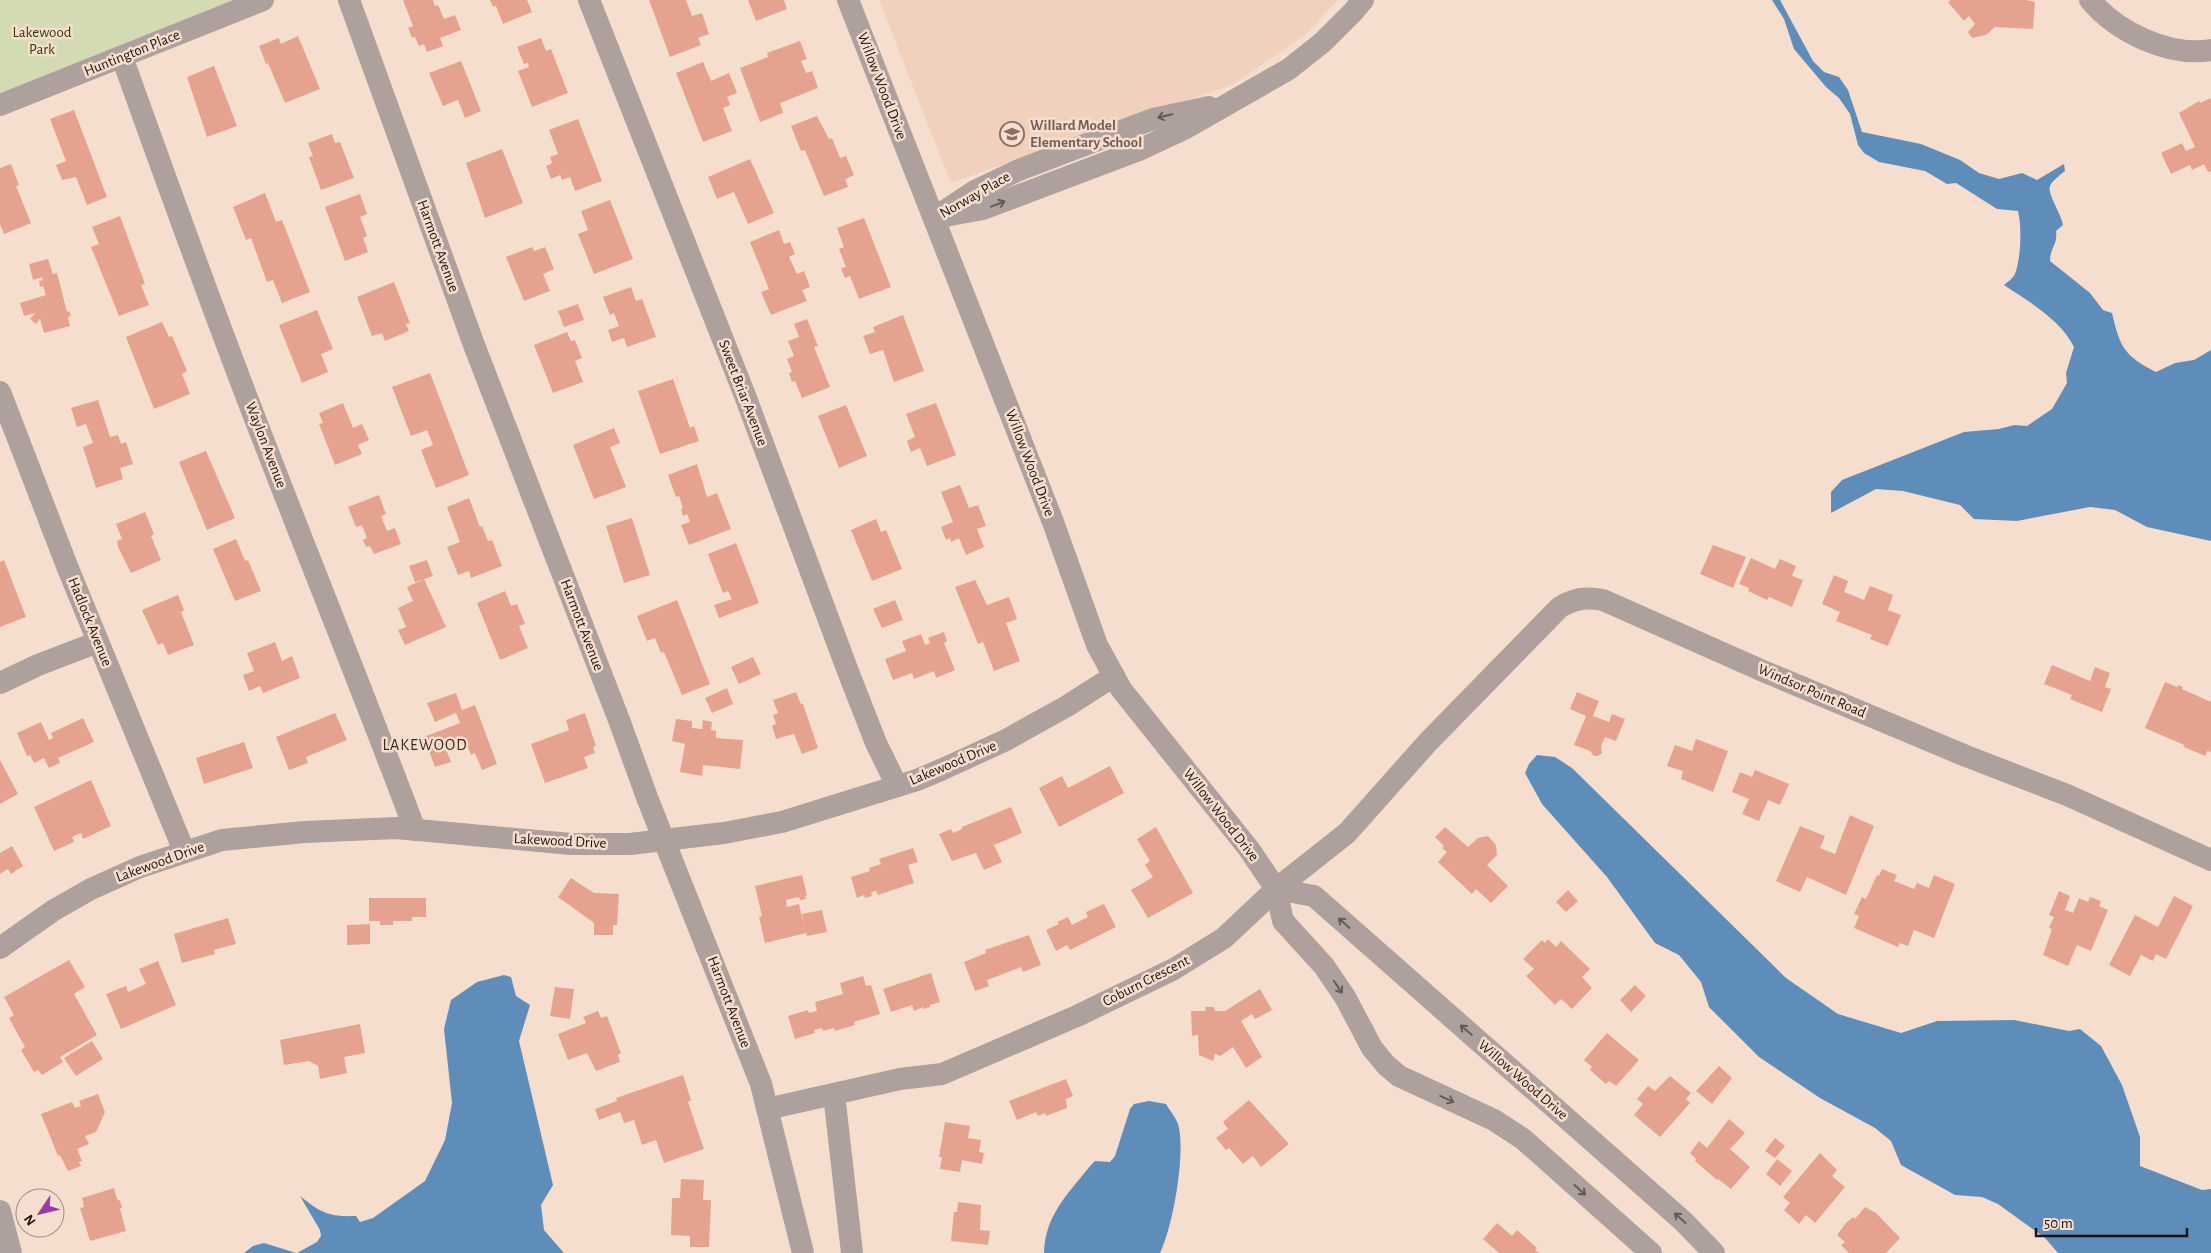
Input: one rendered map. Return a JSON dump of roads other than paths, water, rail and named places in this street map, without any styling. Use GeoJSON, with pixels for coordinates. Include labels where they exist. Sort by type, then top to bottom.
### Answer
{"type":"FeatureCollection","features":[{"type":"Feature","properties":{"kind":"street","name":"Huntington Place"},"geometry":{"type":"LineString","coordinates":[[0,105],[263,0]]}},
{"type":"Feature","properties":{"kind":"street","name":"Harmott Avenue"},"geometry":{"type":"LineString","coordinates":[[349,0],[474,345],[665,841],[761,1084],[803,1253]]}},
{"type":"Feature","properties":{"kind":"street","name":"Sweet Briar Avenue"},"geometry":{"type":"LineString","coordinates":[[589,0],[740,384],[876,743],[897,786]]}},
{"type":"Feature","properties":{"kind":"street","name":"Willow Wood Drive"},"geometry":{"type":"LineString","coordinates":[[848,0],[1053,522],[1097,645],[1121,689],[1249,849],[1276,889],[1283,921],[1324,966],[1345,997],[1372,1048],[1386,1065],[1399,1076],[1494,1120],[1523,1139],[1651,1253]]}},
{"type":"Feature","properties":{"kind":"street","name":"Norway Place"},"geometry":{"type":"LineString","coordinates":[[934,218],[975,192],[1019,170],[1153,119],[1230,102],[1289,69],[1323,42],[1363,0]]}},
{"type":"Feature","properties":{"kind":"street"},"geometry":{"type":"LineString","coordinates":[[2090,0],[2117,24],[2152,42],[2188,51],[2211,50]]}},
{"type":"Feature","properties":{"kind":"street","name":"Waylon Avenue"},"geometry":{"type":"LineString","coordinates":[[122,57],[175,207],[254,417],[358,679],[415,830]]}},
{"type":"Feature","properties":{"kind":"street","name":"Hadlock Avenue"},"geometry":{"type":"LineString","coordinates":[[0,392],[66,566],[184,851]]}},
{"type":"Feature","properties":{"kind":"street","name":"Windsor Point Road"},"geometry":{"type":"LineString","coordinates":[[1448,721],[1560,607],[1572,600],[1586,597],[1603,600],[1763,671],[1966,756],[2067,795],[2211,860]]}},
{"type":"Feature","properties":{"kind":"street"},"geometry":{"type":"LineString","coordinates":[[0,683],[98,642]]}},
{"type":"Feature","properties":{"kind":"street","name":"Lakewood Drive"},"geometry":{"type":"LineString","coordinates":[[0,948],[54,910],[91,889],[140,866],[222,840],[250,836],[396,828],[571,844],[630,844],[724,833],[782,822],[897,786],[943,769],[1006,740],[1067,706],[1114,676]]}},
{"type":"Feature","properties":{"kind":"street","name":"Coburn Crescent"},"geometry":{"type":"LineString","coordinates":[[767,1109],[900,1079],[942,1074],[1077,1016],[1174,969],[1224,938],[1276,889],[1347,833],[1448,721]]}},
{"type":"Feature","properties":{"kind":"street","name":"Willow Wood Drive"},"geometry":{"type":"LineString","coordinates":[[1276,889],[1314,896],[1683,1221],[1714,1253]]}},
{"type":"Feature","properties":{"kind":"street"},"geometry":{"type":"LineString","coordinates":[[834,1094],[852,1253]]}},
{"type":"Feature","properties":{"kind":"street"},"geometry":{"type":"LineString","coordinates":[[0,1211],[11,1253]]}},
{"type":"Feature","properties":{"kind":"water"},"geometry":{"type":"Polygon","coordinates":[[[1772,0],[1780,0],[1813,61],[1824,72],[1839,77],[1848,90],[1862,132],[1921,144],[1960,160],[1979,173],[1999,179],[2022,173],[2037,180],[2064,164],[2065,171],[2050,186],[2050,194],[2063,225],[2056,231],[2056,239],[2050,261],[2090,293],[2103,310],[2112,313],[2125,349],[2145,366],[2156,372],[2175,363],[2194,360],[2211,350],[2211,541],[2147,527],[2115,510],[2090,507],[2017,521],[1974,519],[1960,505],[1903,491],[1876,489],[1831,513],[1831,492],[1842,480],[1964,432],[1999,429],[2014,425],[2027,426],[2052,409],[2067,383],[2066,373],[2074,347],[2061,328],[2052,320],[2004,285],[2015,274],[2019,260],[2020,234],[2018,211],[1997,209],[1956,183],[1947,184],[1925,171],[1879,162],[1864,153],[1858,145],[1850,114],[1839,98],[1826,87],[1794,49],[1784,19],[1772,0]]]}},
{"type":"Feature","properties":{"kind":"water"},"geometry":{"type":"Polygon","coordinates":[[[1537,755],[1555,757],[1572,768],[1786,978],[1838,1014],[1901,1033],[1937,1021],[2014,1020],[2069,1031],[2080,1029],[2101,1046],[2122,1085],[2140,1137],[2140,1166],[2202,1190],[2211,1189],[2211,1253],[2058,1253],[2045,1238],[1998,1204],[1982,1197],[1955,1195],[1901,1165],[1891,1141],[1875,1128],[1820,1098],[1759,1057],[1709,1007],[1701,982],[1679,955],[1655,943],[1607,877],[1542,804],[1525,773],[1529,764],[1537,755]]]}},
{"type":"Feature","properties":{"kind":"water"},"geometry":{"type":"Polygon","coordinates":[[[504,975],[511,977],[516,996],[530,1005],[519,1041],[553,1185],[541,1205],[544,1230],[564,1253],[297,1253],[317,1242],[321,1236],[320,1230],[300,1196],[326,1213],[339,1216],[356,1216],[360,1222],[373,1218],[425,1181],[445,1140],[452,1103],[444,1029],[451,1000],[477,982],[504,975]]]}},
{"type":"Feature","properties":{"kind":"water"},"geometry":{"type":"Polygon","coordinates":[[[1149,1101],[1166,1104],[1177,1122],[1180,1141],[1177,1191],[1165,1241],[1160,1253],[1044,1253],[1049,1227],[1059,1206],[1095,1161],[1110,1162],[1115,1156],[1130,1109],[1134,1104],[1149,1101]]]}},
{"type":"Feature","properties":{"kind":"water"},"geometry":{"type":"Polygon","coordinates":[[[264,1243],[296,1253],[244,1253],[253,1246],[264,1243]]]}},
{"type":"Feature","properties":{"kind":"place","name":"Willard Model Elementary School"},"geometry":{"type":"Point","coordinates":[1012,134]}},
{"type":"Feature","properties":{"kind":"district","name":"LAKEWOOD"},"geometry":{"type":"Point","coordinates":[425,745]}},
{"type":"Feature","properties":{"kind":"park label","name":"Lakewood Park"},"geometry":{"type":"Point","coordinates":[42,40]}}]}
